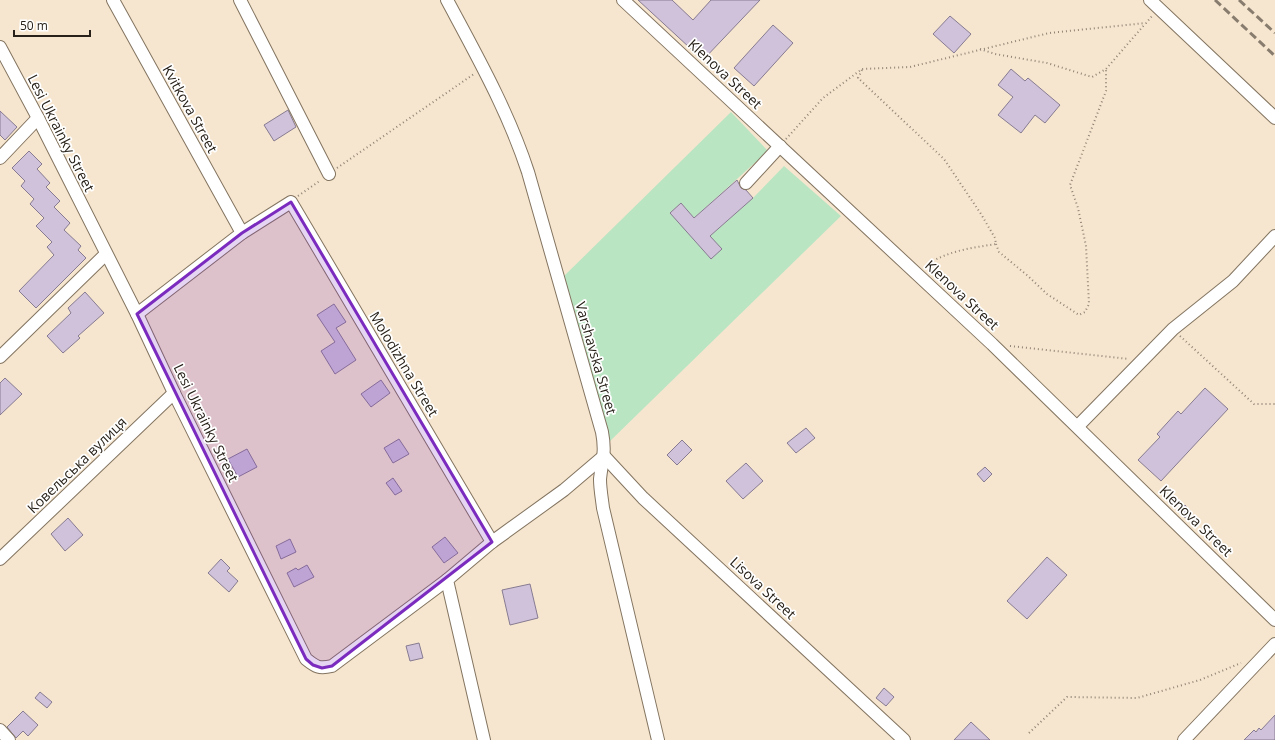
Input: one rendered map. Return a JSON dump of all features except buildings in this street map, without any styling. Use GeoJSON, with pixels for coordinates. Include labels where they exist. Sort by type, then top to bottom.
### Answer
{"type":"FeatureCollection","features":[{"type":"Feature","properties":{"kind":"street","name":"Kvitkova Street"},"geometry":{"type":"LineString","coordinates":[[113,0],[242,233]]}},
{"type":"Feature","properties":{"kind":"street"},"geometry":{"type":"LineString","coordinates":[[240,0],[329,174]]}},
{"type":"Feature","properties":{"kind":"street","name":"Varshavska Street"},"geometry":{"type":"LineString","coordinates":[[447,0],[483,68],[514,132],[528,172],[604,440],[604,456],[600,480],[603,508],[658,740]]}},
{"type":"Feature","properties":{"kind":"street","name":"Klenova Street"},"geometry":{"type":"LineString","coordinates":[[623,0],[992,344],[1078,426],[1275,620]]}},
{"type":"Feature","properties":{"kind":"street"},"geometry":{"type":"LineString","coordinates":[[1150,0],[1275,118]]}},
{"type":"Feature","properties":{"kind":"street","name":"Lesi Ukrainky Street"},"geometry":{"type":"LineString","coordinates":[[0,47],[38,118],[137,314],[174,393],[306,659],[313,665],[322,668],[332,666],[447,580]]}},
{"type":"Feature","properties":{"kind":"street"},"geometry":{"type":"LineString","coordinates":[[0,158],[38,118]]}},
{"type":"Feature","properties":{"kind":"street"},"geometry":{"type":"LineString","coordinates":[[746,183],[780,146]]}},
{"type":"Feature","properties":{"kind":"street"},"geometry":{"type":"LineString","coordinates":[[137,314],[242,233],[291,202]]}},
{"type":"Feature","properties":{"kind":"street","name":"Molodizhna Street"},"geometry":{"type":"LineString","coordinates":[[291,202],[492,542]]}},
{"type":"Feature","properties":{"kind":"street"},"geometry":{"type":"LineString","coordinates":[[1078,426],[1172,329],[1233,281],[1275,236]]}},
{"type":"Feature","properties":{"kind":"street"},"geometry":{"type":"LineString","coordinates":[[0,357],[106,254]]}},
{"type":"Feature","properties":{"kind":"street","name":"Ковельська вулиця"},"geometry":{"type":"LineString","coordinates":[[0,559],[174,393]]}},
{"type":"Feature","properties":{"kind":"street"},"geometry":{"type":"LineString","coordinates":[[484,740],[447,580],[492,542],[564,490],[604,456]]}},
{"type":"Feature","properties":{"kind":"street","name":"Lisova Street"},"geometry":{"type":"LineString","coordinates":[[604,456],[643,498],[899,738]]}},
{"type":"Feature","properties":{"kind":"street"},"geometry":{"type":"LineString","coordinates":[[1184,740],[1275,644]]}},
{"type":"Feature","properties":{"kind":"street"},"geometry":{"type":"LineString","coordinates":[[0,730],[9,740]]}},
{"type":"Feature","properties":{"kind":"path"},"geometry":{"type":"LineString","coordinates":[[979,49],[995,54],[1047,63],[1092,77],[1106,69],[1159,9]]}},
{"type":"Feature","properties":{"kind":"path"},"geometry":{"type":"LineString","coordinates":[[780,146],[823,98],[862,69],[910,67],[1049,33],[1146,23]]}},
{"type":"Feature","properties":{"kind":"path"},"geometry":{"type":"LineString","coordinates":[[291,202],[329,174],[483,68]]}},
{"type":"Feature","properties":{"kind":"path"},"geometry":{"type":"LineString","coordinates":[[862,69],[858,78],[944,158],[981,214],[995,238],[999,252],[1047,294],[1079,315],[1085,312],[1089,304],[1086,246],[1078,208],[1070,185],[1106,91],[1106,69]]}},
{"type":"Feature","properties":{"kind":"path"},"geometry":{"type":"LineString","coordinates":[[916,273],[946,254],[974,247],[996,244]]}},
{"type":"Feature","properties":{"kind":"path"},"geometry":{"type":"LineString","coordinates":[[1172,329],[1254,404],[1275,404]]}},
{"type":"Feature","properties":{"kind":"path"},"geometry":{"type":"LineString","coordinates":[[992,344],[1142,360]]}},
{"type":"Feature","properties":{"kind":"path"},"geometry":{"type":"LineString","coordinates":[[1029,733],[1067,697],[1137,698],[1200,680],[1242,662]]}},
{"type":"Feature","properties":{"kind":"highlighted area"},"geometry":{"type":"Polygon","coordinates":[[[291,202],[492,542],[332,666],[322,668],[313,665],[306,659],[137,314],[242,233],[291,202]]]}},
{"type":"Feature","properties":{"kind":"green space"},"geometry":{"type":"Polygon","coordinates":[[[731,112],[768,151],[694,218],[681,203],[670,213],[710,236],[753,198],[784,166],[841,216],[607,444],[563,277],[731,112]]]}},
{"type":"Feature","properties":{"kind":"railway"},"geometry":{"type":"LineString","coordinates":[[1215,0],[1275,56]]}},
{"type":"Feature","properties":{"kind":"railway"},"geometry":{"type":"LineString","coordinates":[[1239,0],[1275,33]]}}]}
